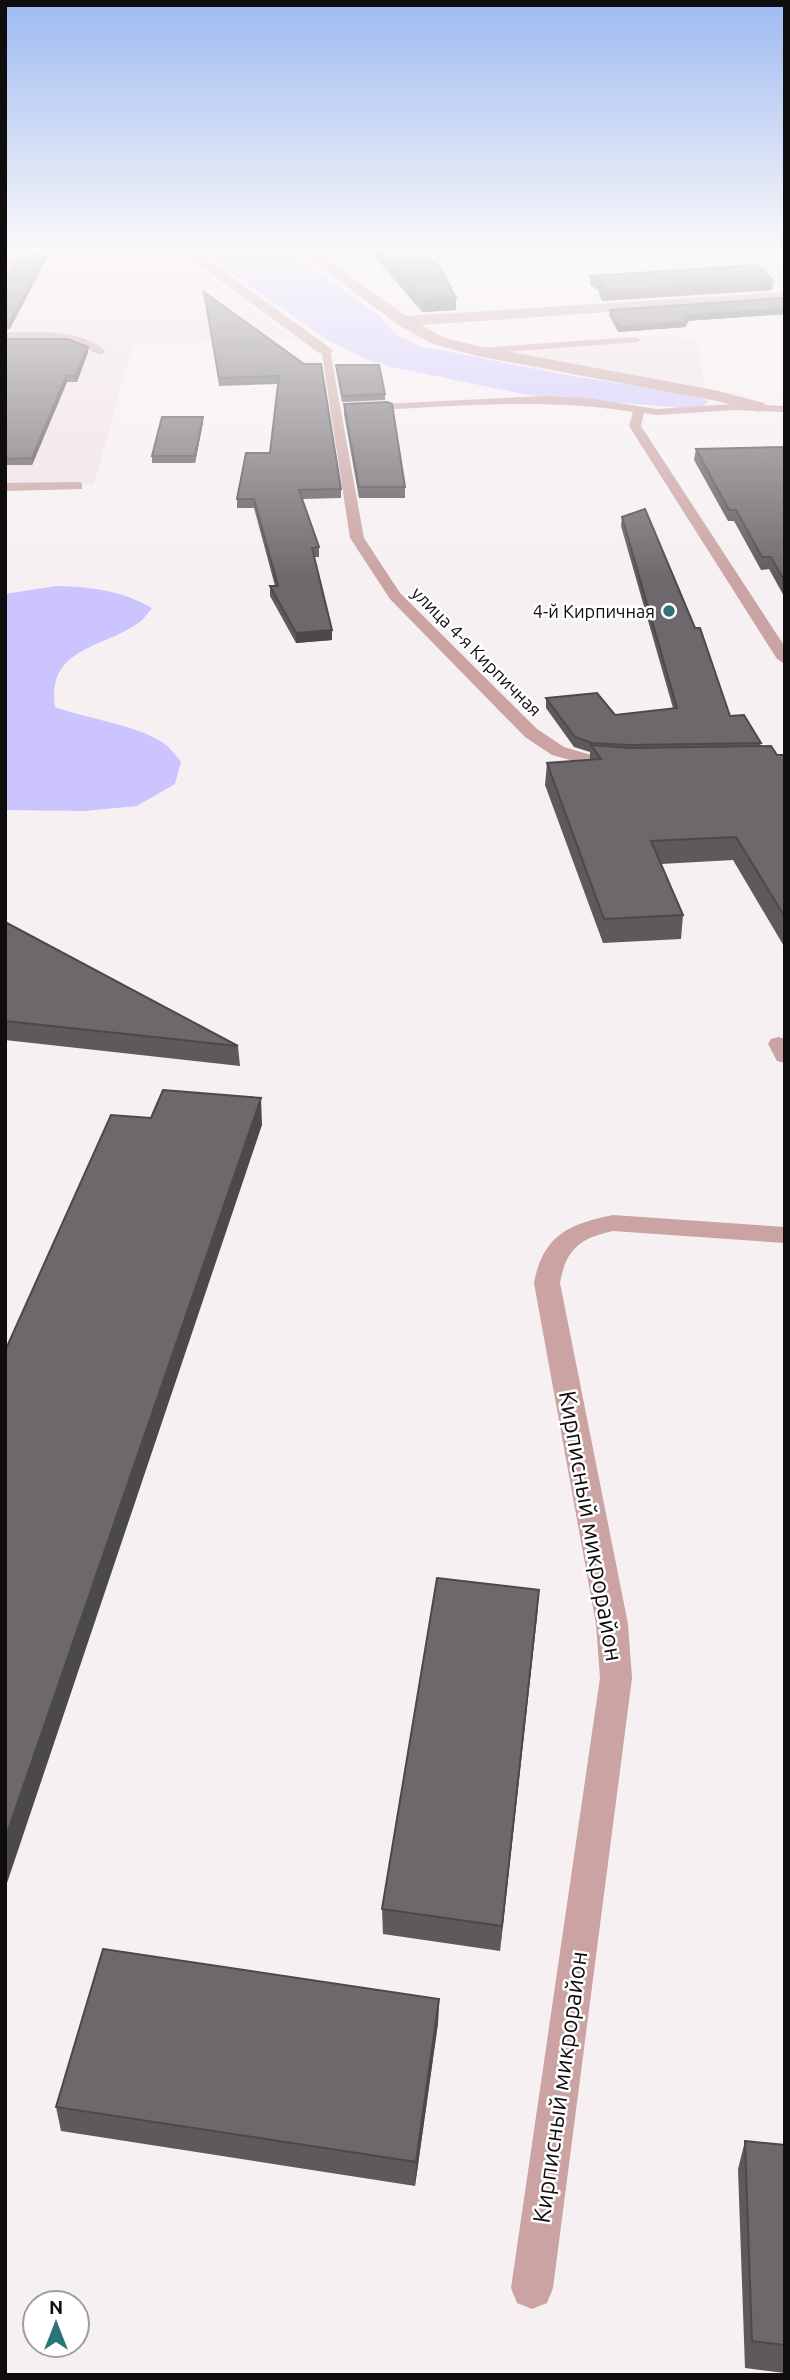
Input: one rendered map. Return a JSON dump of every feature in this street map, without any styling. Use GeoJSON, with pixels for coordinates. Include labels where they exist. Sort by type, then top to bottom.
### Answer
{"type":"FeatureCollection","features":[{"type":"Feature","properties":{"kind":"street"},"geometry":{"type":"LineString","coordinates":[[522,359],[698,391],[758,407]]}},
{"type":"Feature","properties":{"kind":"lane","name":"улица 4-я Кирпичная"},"geometry":{"type":"LineString","coordinates":[[326,359],[357,538],[395,596],[531,733],[558,751],[590,760],[642,762]]}},
{"type":"Feature","properties":{"kind":"lane"},"geometry":{"type":"LineString","coordinates":[[334,409],[545,399],[587,401],[639,410],[758,407],[785,409]]}},
{"type":"Feature","properties":{"kind":"lane"},"geometry":{"type":"LineString","coordinates":[[639,410],[635,426],[785,659]]}},
{"type":"Feature","properties":{"kind":"lane"},"geometry":{"type":"LineString","coordinates":[[5,487],[78,486]]}},
{"type":"Feature","properties":{"kind":"lane","name":"Кирписный микрорайон"},"geometry":{"type":"LineString","coordinates":[[532,2288],[616,1678],[612,1624],[547,1283],[549,1268],[555,1255],[573,1235],[590,1227],[613,1223],[785,1236]]}},
{"type":"Feature","properties":{"kind":"shaded area"},"geometry":{"type":"Polygon","coordinates":[[[5,359],[129,359],[94,484],[5,485],[5,359]]]}},
{"type":"Feature","properties":{"kind":"shaded area"},"geometry":{"type":"Polygon","coordinates":[[[365,359],[486,359],[694,395],[708,401],[703,407],[684,408],[528,395],[365,359]]]}},
{"type":"Feature","properties":{"kind":"shaded area"},"geometry":{"type":"Polygon","coordinates":[[[542,359],[700,359],[706,389],[542,359]]]}},
{"type":"Feature","properties":{"kind":"shaded area"},"geometry":{"type":"Polygon","coordinates":[[[56,586],[106,591],[129,597],[152,608],[137,624],[68,661],[59,673],[55,688],[55,707],[150,736],[165,744],[181,762],[175,784],[137,806],[85,811],[5,810],[5,594],[56,586]]]}},
{"type":"Feature","properties":{"kind":"building"},"geometry":{"type":"Polygon","coordinates":[[[5,359],[83,359],[76,376],[66,376],[32,458],[5,459],[5,359]]]}},
{"type":"Feature","properties":{"kind":"building"},"geometry":{"type":"Polygon","coordinates":[[[216,359],[297,359],[304,364],[321,364],[341,489],[299,490],[319,547],[312,548],[332,630],[296,633],[270,586],[278,586],[254,499],[237,499],[246,453],[270,453],[279,376],[219,378],[216,359]]]}},
{"type":"Feature","properties":{"kind":"building"},"geometry":{"type":"Polygon","coordinates":[[[336,365],[379,365],[385,394],[342,396],[336,365]]]}},
{"type":"Feature","properties":{"kind":"building"},"geometry":{"type":"Polygon","coordinates":[[[344,404],[392,404],[405,487],[359,487],[344,404]]]}},
{"type":"Feature","properties":{"kind":"building"},"geometry":{"type":"Polygon","coordinates":[[[162,417],[203,417],[195,456],[152,456],[162,417]]]}},
{"type":"Feature","properties":{"kind":"building"},"geometry":{"type":"Polygon","coordinates":[[[785,447],[785,582],[771,557],[762,557],[736,510],[729,510],[696,449],[785,447]]]}},
{"type":"Feature","properties":{"kind":"building"},"geometry":{"type":"Polygon","coordinates":[[[645,509],[695,628],[700,628],[730,716],[744,715],[761,743],[592,743],[575,737],[546,698],[597,693],[615,715],[677,708],[622,517],[645,509]]]}},
{"type":"Feature","properties":{"kind":"building"},"geometry":{"type":"Polygon","coordinates":[[[591,745],[631,748],[771,746],[777,755],[785,755],[785,917],[736,837],[651,841],[683,915],[604,919],[547,763],[601,759],[591,745]]]}},
{"type":"Feature","properties":{"kind":"building"},"geometry":{"type":"Polygon","coordinates":[[[5,922],[238,1046],[5,1021],[5,922]]]}},
{"type":"Feature","properties":{"kind":"building"},"geometry":{"type":"Polygon","coordinates":[[[163,1090],[261,1098],[5,1839],[5,1351],[111,1115],[151,1118],[163,1090]]]}},
{"type":"Feature","properties":{"kind":"building"},"geometry":{"type":"Polygon","coordinates":[[[437,1578],[539,1590],[502,1926],[382,1909],[437,1578]]]}},
{"type":"Feature","properties":{"kind":"building"},"geometry":{"type":"Polygon","coordinates":[[[103,1949],[439,1999],[416,2162],[56,2107],[103,1949]]]}},
{"type":"Feature","properties":{"kind":"building"},"geometry":{"type":"Polygon","coordinates":[[[745,2141],[785,2145],[785,2345],[752,2341],[745,2141]]]}},
{"type":"Feature","properties":{"kind":"place","name":"4-й Кирпичная"},"geometry":{"type":"Point","coordinates":[669,611]}}]}
